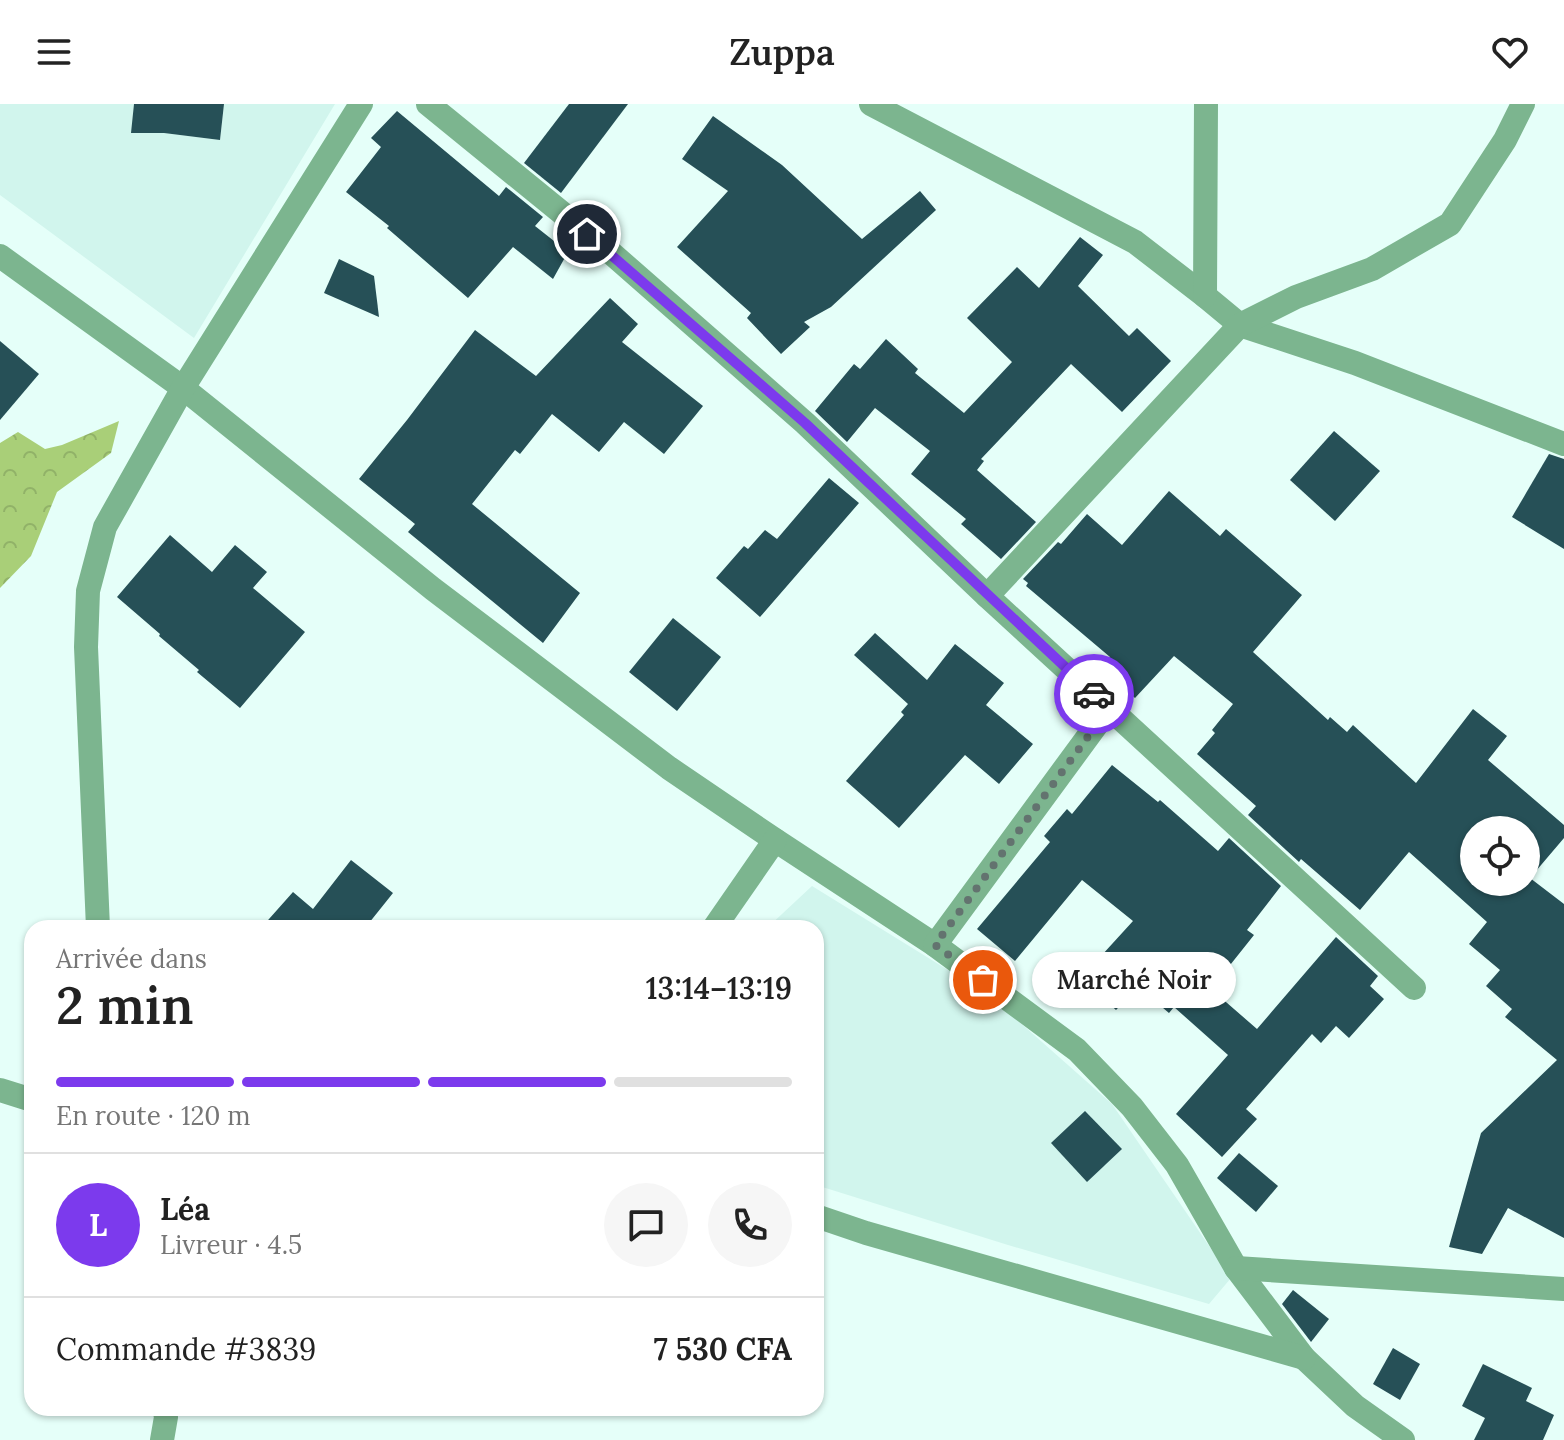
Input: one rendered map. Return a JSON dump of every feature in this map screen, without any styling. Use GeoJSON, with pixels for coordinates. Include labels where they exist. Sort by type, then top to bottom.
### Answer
{"type":"FeatureCollection","features":[{"type":"Feature","properties":{"kind":"street"},"geometry":{"type":"LineString","coordinates":[[98,920],[86,647],[88,591],[105,527],[183,388],[361,104]]}},
{"type":"Feature","properties":{"kind":"street"},"geometry":{"type":"LineString","coordinates":[[428,104],[610,252],[805,423],[987,596],[1414,988]]}},
{"type":"Feature","properties":{"kind":"street"},"geometry":{"type":"LineString","coordinates":[[871,104],[1135,242],[1240,325],[1355,363],[1564,444]]}},
{"type":"Feature","properties":{"kind":"street"},"geometry":{"type":"LineString","coordinates":[[1205,296],[1206,104]]}},
{"type":"Feature","properties":{"kind":"street"},"geometry":{"type":"LineString","coordinates":[[987,596],[1240,325],[1296,297],[1372,269],[1450,224],[1505,140],[1523,104]]}},
{"type":"Feature","properties":{"kind":"street"},"geometry":{"type":"LineString","coordinates":[[0,256],[183,388],[433,589],[669,768],[935,945],[1077,1050],[1132,1107],[1177,1165],[1236,1268],[1304,1358],[1355,1406],[1399,1439]]}},
{"type":"Feature","properties":{"kind":"street"},"geometry":{"type":"LineString","coordinates":[[935,945],[1109,708]]}},
{"type":"Feature","properties":{"kind":"street"},"geometry":{"type":"LineString","coordinates":[[720,920],[775,840]]}},
{"type":"Feature","properties":{"kind":"street"},"geometry":{"type":"LineString","coordinates":[[0,1090],[24,1098]]}},
{"type":"Feature","properties":{"kind":"street"},"geometry":{"type":"LineString","coordinates":[[824,1219],[1304,1358]]}},
{"type":"Feature","properties":{"kind":"street"},"geometry":{"type":"LineString","coordinates":[[1236,1268],[1564,1289]]}},
{"type":"Feature","properties":{"kind":"shaded area"},"geometry":{"type":"Polygon","coordinates":[[[0,104],[134,104],[132,133],[164,133],[220,140],[224,104],[335,104],[194,338],[0,195],[0,104]]]}},
{"type":"Feature","properties":{"kind":"shaded area"},"geometry":{"type":"Polygon","coordinates":[[[812,886],[990,996],[1112,1104],[1231,1278],[1209,1304],[824,1188],[824,920],[776,920],[812,886]]]}},
{"type":"Feature","properties":{"kind":"green space"},"geometry":{"type":"Polygon","coordinates":[[[119,421],[111,453],[57,492],[31,556],[0,588],[0,443],[18,432],[45,449],[119,421]]]}},
{"type":"Feature","properties":{"kind":"building"},"geometry":{"type":"Polygon","coordinates":[[[134,104],[224,104],[220,140],[164,133],[131,133],[134,104]]]}},
{"type":"Feature","properties":{"kind":"building"},"geometry":{"type":"Polygon","coordinates":[[[569,104],[628,104],[561,193],[524,163],[569,104]]]}},
{"type":"Feature","properties":{"kind":"building"},"geometry":{"type":"Polygon","coordinates":[[[397,111],[499,196],[506,187],[543,217],[535,226],[568,252],[553,279],[513,247],[468,298],[387,228],[389,226],[346,192],[381,147],[371,138],[397,111]]]}},
{"type":"Feature","properties":{"kind":"building"},"geometry":{"type":"Polygon","coordinates":[[[713,116],[782,165],[862,239],[920,191],[936,210],[831,307],[804,322],[810,327],[781,354],[747,318],[751,313],[677,247],[728,191],[682,159],[713,116]]]}},
{"type":"Feature","properties":{"kind":"building"},"geometry":{"type":"Polygon","coordinates":[[[1080,237],[1103,255],[1078,286],[1129,336],[1137,328],[1171,361],[1122,412],[1071,364],[981,459],[984,461],[977,470],[1036,522],[1001,559],[961,524],[966,519],[911,474],[930,451],[875,408],[847,442],[815,411],[854,364],[860,369],[886,339],[918,369],[915,373],[964,413],[1012,362],[967,318],[1017,267],[1039,288],[1080,237]]]}},
{"type":"Feature","properties":{"kind":"building"},"geometry":{"type":"Polygon","coordinates":[[[339,259],[374,276],[379,317],[324,293],[339,259]]]}},
{"type":"Feature","properties":{"kind":"building"},"geometry":{"type":"Polygon","coordinates":[[[610,298],[638,324],[622,342],[703,406],[664,454],[624,422],[599,452],[552,414],[520,454],[515,450],[472,504],[580,593],[543,643],[408,532],[415,524],[359,479],[475,330],[536,376],[610,298]]]}},
{"type":"Feature","properties":{"kind":"building"},"geometry":{"type":"Polygon","coordinates":[[[0,341],[39,374],[0,420],[0,341]]]}},
{"type":"Feature","properties":{"kind":"building"},"geometry":{"type":"Polygon","coordinates":[[[1334,431],[1380,471],[1335,521],[1290,480],[1334,431]]]}},
{"type":"Feature","properties":{"kind":"building"},"geometry":{"type":"Polygon","coordinates":[[[1549,454],[1564,459],[1564,549],[1512,517],[1549,454]]]}},
{"type":"Feature","properties":{"kind":"building"},"geometry":{"type":"Polygon","coordinates":[[[829,478],[859,503],[760,617],[716,578],[744,546],[748,549],[765,530],[777,539],[829,478]]]}},
{"type":"Feature","properties":{"kind":"building"},"geometry":{"type":"Polygon","coordinates":[[[1169,491],[1220,536],[1226,529],[1302,595],[1253,652],[1328,720],[1330,717],[1347,732],[1353,725],[1416,783],[1473,709],[1507,736],[1488,760],[1564,825],[1564,838],[1540,866],[1540,816],[1460,816],[1460,896],[1540,896],[1540,886],[1564,904],[1564,1238],[1508,1208],[1482,1254],[1449,1247],[1481,1133],[1557,1060],[1505,1017],[1512,1009],[1486,986],[1500,970],[1469,944],[1487,922],[1409,852],[1360,910],[1301,859],[1299,862],[1248,815],[1256,806],[1197,754],[1233,704],[1174,656],[1135,698],[1100,667],[1110,657],[1026,586],[1028,583],[1023,579],[1058,542],[1061,544],[1087,514],[1122,545],[1169,491]]]}},
{"type":"Feature","properties":{"kind":"building"},"geometry":{"type":"Polygon","coordinates":[[[170,535],[212,572],[235,545],[267,572],[253,588],[305,632],[240,708],[117,597],[170,535]]]}},
{"type":"Feature","properties":{"kind":"building"},"geometry":{"type":"Polygon","coordinates":[[[673,618],[721,657],[677,711],[629,672],[673,618]]]}},
{"type":"Feature","properties":{"kind":"building"},"geometry":{"type":"Polygon","coordinates":[[[875,633],[927,680],[955,644],[1004,683],[986,705],[1033,744],[999,784],[965,755],[899,828],[846,781],[904,715],[901,712],[908,704],[854,655],[875,633]]]}},
{"type":"Feature","properties":{"kind":"building"},"geometry":{"type":"Polygon","coordinates":[[[1112,765],[1158,802],[1160,800],[1218,851],[1229,838],[1281,886],[1247,930],[1254,935],[1211,989],[1257,1029],[1336,937],[1378,976],[1370,986],[1384,999],[1349,1038],[1336,1026],[1321,1043],[1312,1034],[1246,1109],[1257,1119],[1222,1157],[1176,1114],[1228,1055],[1174,1007],[1169,1013],[1138,987],[1116,1010],[1081,978],[1133,921],[1082,880],[1015,961],[977,929],[1050,842],[1044,836],[1067,809],[1072,814],[1112,765]]]}},
{"type":"Feature","properties":{"kind":"building"},"geometry":{"type":"Polygon","coordinates":[[[351,860],[393,893],[371,920],[268,920],[293,892],[313,909],[351,860]]]}},
{"type":"Feature","properties":{"kind":"building"},"geometry":{"type":"Polygon","coordinates":[[[1085,1111],[1122,1149],[1087,1182],[1051,1143],[1085,1111]]]}},
{"type":"Feature","properties":{"kind":"building"},"geometry":{"type":"Polygon","coordinates":[[[1239,1153],[1278,1186],[1256,1212],[1217,1178],[1239,1153]]]}},
{"type":"Feature","properties":{"kind":"building"},"geometry":{"type":"Polygon","coordinates":[[[1293,1290],[1329,1319],[1311,1342],[1282,1304],[1293,1290]]]}},
{"type":"Feature","properties":{"kind":"building"},"geometry":{"type":"Polygon","coordinates":[[[1393,1348],[1420,1364],[1400,1400],[1373,1384],[1393,1348]]]}},
{"type":"Feature","properties":{"kind":"building"},"geometry":{"type":"Polygon","coordinates":[[[1483,1364],[1532,1388],[1526,1401],[1554,1415],[1543,1440],[1474,1440],[1485,1418],[1462,1406],[1483,1364]]]}},
{"type":"Feature","properties":{"kind":"way so far"},"geometry":{"type":"LineString","coordinates":[[983,980],[935,945],[1109,708],[1094,694]]}},
{"type":"Feature","properties":{"kind":"place","name":"Marché Noir"},"geometry":{"type":"Point","coordinates":[983,980]}},
{"type":"Feature","properties":{"kind":"route"},"geometry":{"type":"LineString","coordinates":[[587,234],[805,423],[1094,694]]}}]}
